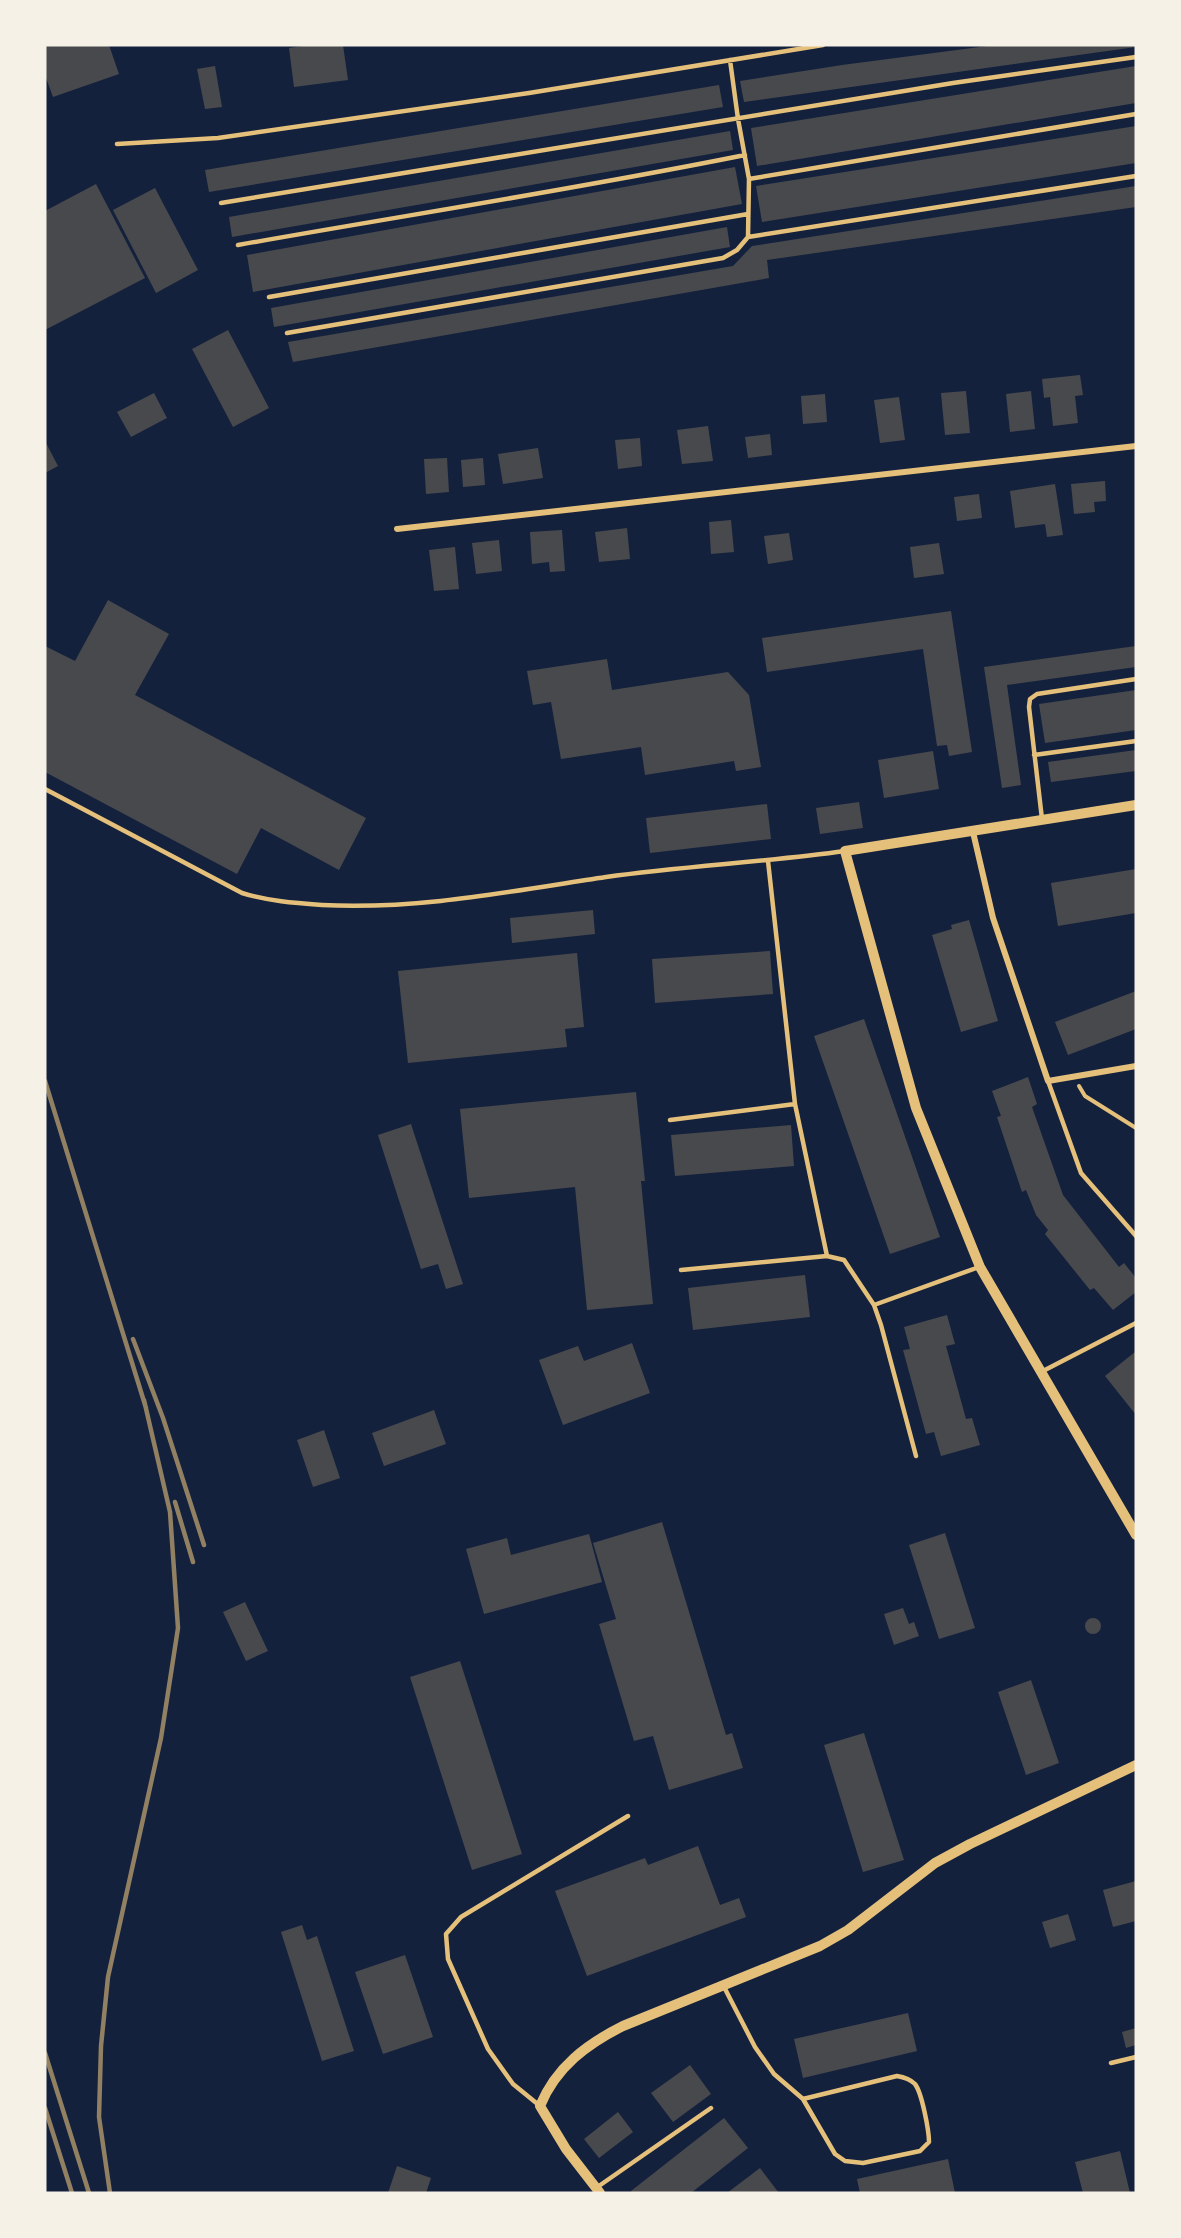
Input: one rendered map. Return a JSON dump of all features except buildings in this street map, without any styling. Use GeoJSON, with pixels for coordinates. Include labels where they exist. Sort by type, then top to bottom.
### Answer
{"type":"FeatureCollection","features":[{"type":"Feature","properties":{"kind":"street"},"geometry":{"type":"LineString","coordinates":[[397,529],[1136,446]]}},
{"type":"Feature","properties":{"kind":"street"},"geometry":{"type":"LineString","coordinates":[[1136,805],[845,851],[916,1108],[980,1267],[1136,1535]]}},
{"type":"Feature","properties":{"kind":"street"},"geometry":{"type":"LineString","coordinates":[[973,832],[993,918],[1048,1081],[1136,1066]]}},
{"type":"Feature","properties":{"kind":"street"},"geometry":{"type":"LineString","coordinates":[[598,2191],[566,2149],[540,2106],[546,2091],[561,2070],[578,2053],[598,2038],[623,2026],[820,1946],[848,1930],[934,1863],[1136,1766]]}},
{"type":"Feature","properties":{"kind":"lane"},"geometry":{"type":"LineString","coordinates":[[117,144],[219,138],[823,45]]}},
{"type":"Feature","properties":{"kind":"lane"},"geometry":{"type":"LineString","coordinates":[[221,203],[953,83],[1136,57]]}},
{"type":"Feature","properties":{"kind":"lane"},"geometry":{"type":"LineString","coordinates":[[287,333],[723,258],[737,250],[748,237],[749,179],[730,60]]}},
{"type":"Feature","properties":{"kind":"lane"},"geometry":{"type":"LineString","coordinates":[[749,179],[1136,114]]}},
{"type":"Feature","properties":{"kind":"lane"},"geometry":{"type":"LineString","coordinates":[[238,245],[634,177],[745,155]]}},
{"type":"Feature","properties":{"kind":"lane"},"geometry":{"type":"LineString","coordinates":[[748,237],[1136,176]]}},
{"type":"Feature","properties":{"kind":"lane"},"geometry":{"type":"LineString","coordinates":[[269,297],[748,214]]}},
{"type":"Feature","properties":{"kind":"lane"},"geometry":{"type":"LineString","coordinates":[[1042,819],[1030,699],[1037,694],[1136,679]]}},
{"type":"Feature","properties":{"kind":"lane"},"geometry":{"type":"LineString","coordinates":[[1034,755],[1136,741]]}},
{"type":"Feature","properties":{"kind":"lane"},"geometry":{"type":"LineString","coordinates":[[45,789],[242,893],[264,900],[290,903],[389,906],[466,898],[609,877],[845,851]]}},
{"type":"Feature","properties":{"kind":"lane"},"geometry":{"type":"LineString","coordinates":[[768,861],[795,1104],[827,1256]]}},
{"type":"Feature","properties":{"kind":"lane"},"geometry":{"type":"LineString","coordinates":[[1048,1081],[1081,1173],[1136,1236]]}},
{"type":"Feature","properties":{"kind":"lane"},"geometry":{"type":"LineString","coordinates":[[670,1120],[795,1104]]}},
{"type":"Feature","properties":{"kind":"lane"},"geometry":{"type":"LineString","coordinates":[[681,1270],[827,1256],[844,1260],[874,1305],[916,1456]]}},
{"type":"Feature","properties":{"kind":"lane"},"geometry":{"type":"LineString","coordinates":[[874,1305],[980,1267]]}},
{"type":"Feature","properties":{"kind":"lane"},"geometry":{"type":"LineString","coordinates":[[1042,1371],[1136,1323]]}},
{"type":"Feature","properties":{"kind":"lane"},"geometry":{"type":"LineString","coordinates":[[540,2106],[513,2084],[488,2049],[448,1959],[446,1934],[461,1917],[628,1816]]}},
{"type":"Feature","properties":{"kind":"lane"},"geometry":{"type":"LineString","coordinates":[[723,1984],[755,2047],[774,2074],[803,2099],[835,2154],[845,2161],[863,2163],[920,2151],[928,2142],[929,2130],[916,2085],[907,2079],[897,2076],[803,2099]]}},
{"type":"Feature","properties":{"kind":"lane"},"geometry":{"type":"LineString","coordinates":[[1111,2063],[1136,2057]]}},
{"type":"Feature","properties":{"kind":"lane"},"geometry":{"type":"LineString","coordinates":[[598,2191],[711,2108]]}},
{"type":"Feature","properties":{"kind":"path"},"geometry":{"type":"LineString","coordinates":[[1077,1076],[1080,1090],[1085,1096],[1136,1128]]}},
{"type":"Feature","properties":{"kind":"railway"},"geometry":{"type":"LineString","coordinates":[[45,1081],[146,1408]]}},
{"type":"Feature","properties":{"kind":"railway"},"geometry":{"type":"LineString","coordinates":[[133,1339],[163,1418],[204,1545]]}},
{"type":"Feature","properties":{"kind":"railway"},"geometry":{"type":"LineString","coordinates":[[110,2193],[99,2117],[101,2046],[108,1977],[161,1738],[178,1628],[170,1512],[144,1400]]}},
{"type":"Feature","properties":{"kind":"railway"},"geometry":{"type":"LineString","coordinates":[[175,1502],[193,1562]]}},
{"type":"Feature","properties":{"kind":"railway"},"geometry":{"type":"LineString","coordinates":[[45,2053],[89,2193]]}},
{"type":"Feature","properties":{"kind":"railway"},"geometry":{"type":"LineString","coordinates":[[45,2108],[72,2193]]}}]}
